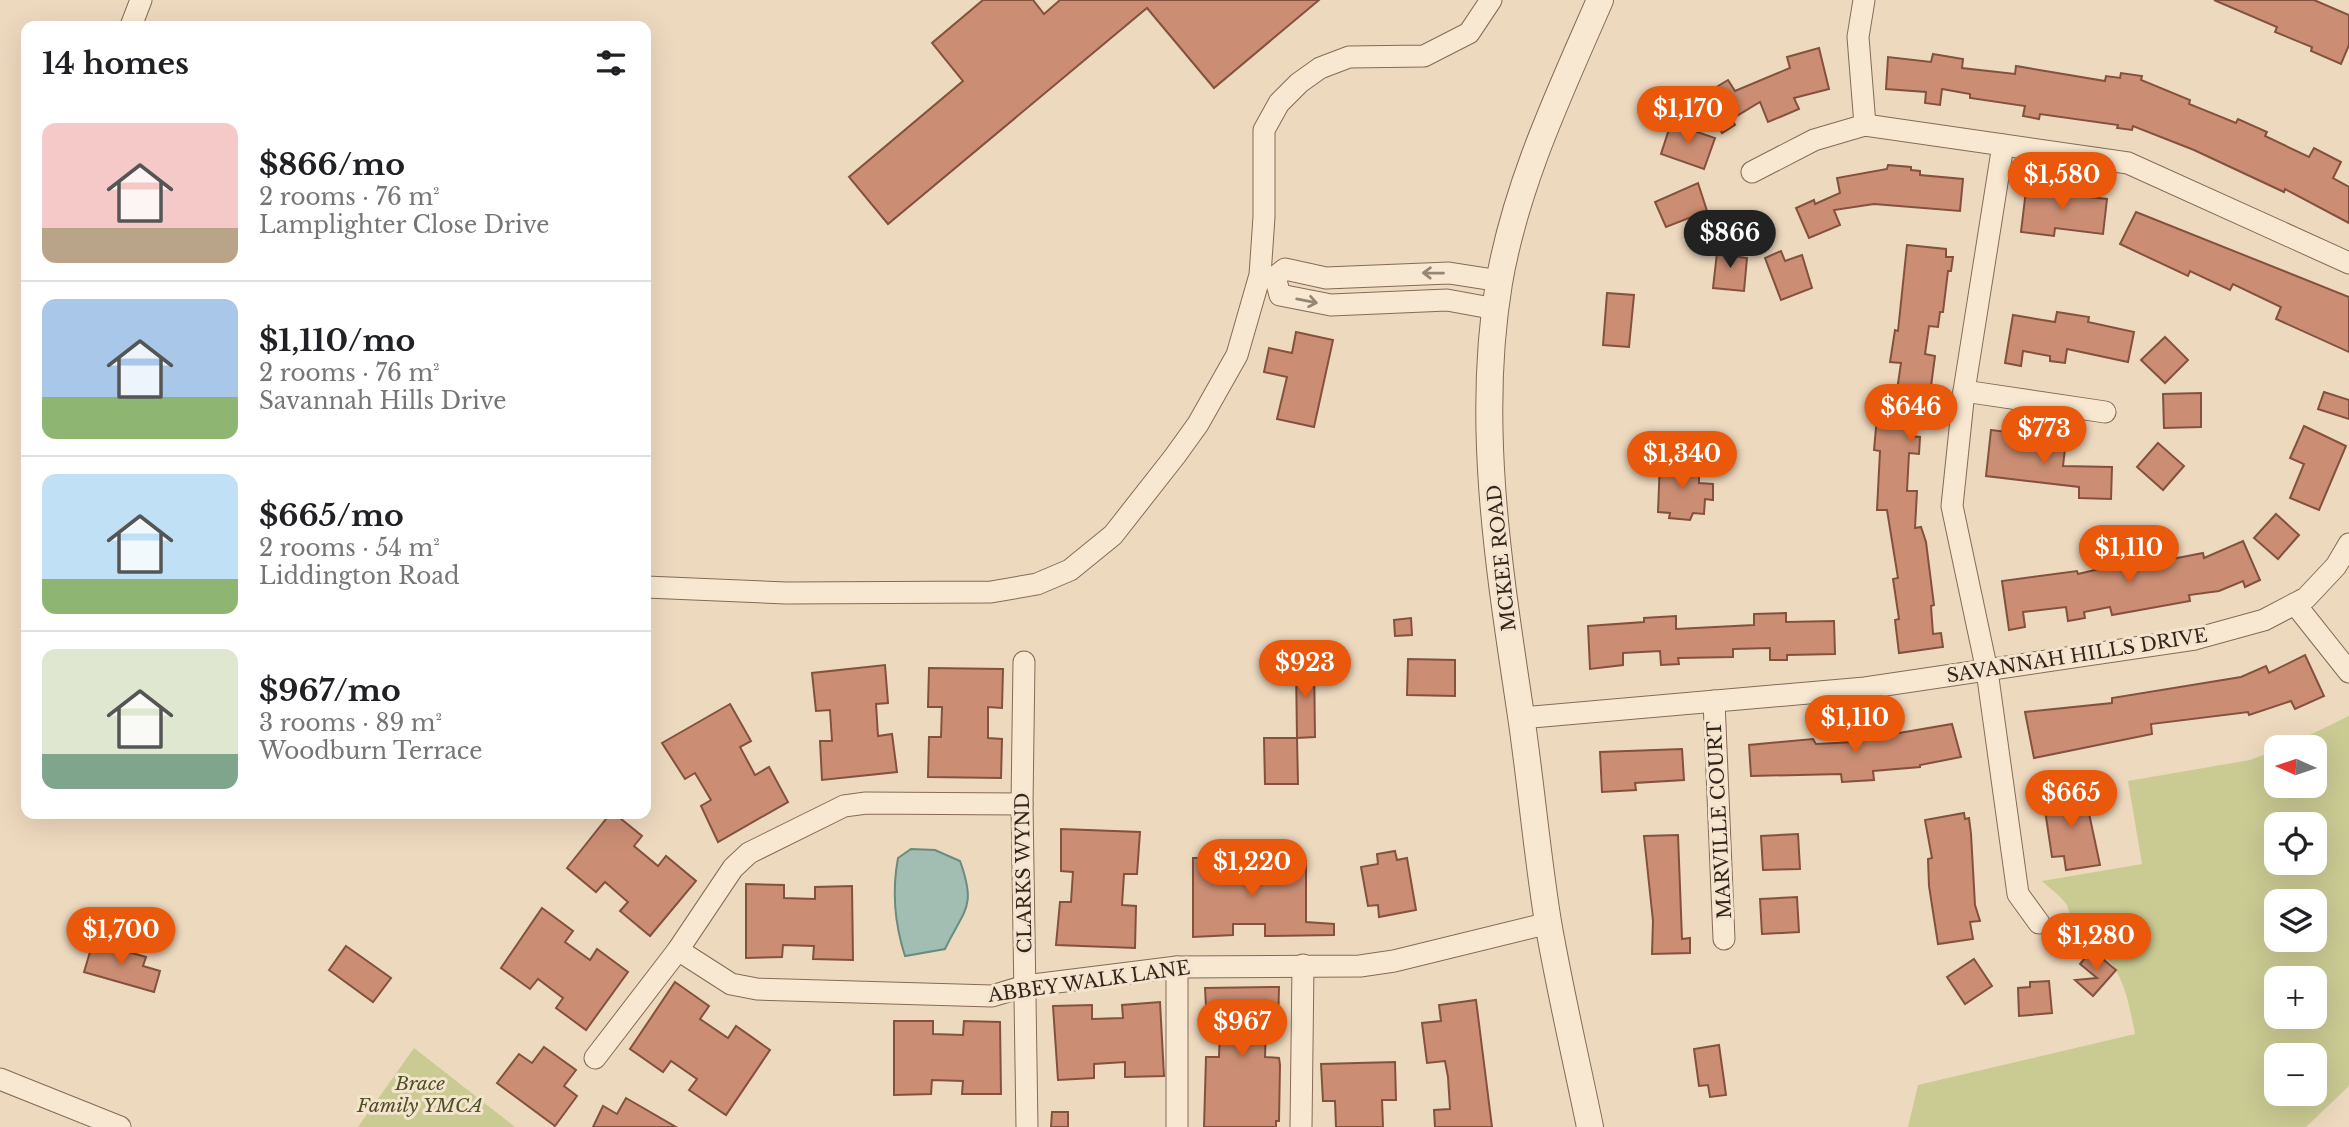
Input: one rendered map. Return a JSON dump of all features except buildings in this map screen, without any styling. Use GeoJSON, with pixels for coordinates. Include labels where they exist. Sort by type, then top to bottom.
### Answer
{"type":"FeatureCollection","features":[{"type":"Feature","properties":{"kind":"street"},"geometry":{"type":"LineString","coordinates":[[133,21],[141,0]]}},
{"type":"Feature","properties":{"kind":"street"},"geometry":{"type":"LineString","coordinates":[[651,587],[786,593],[991,592],[1037,584],[1070,570],[1113,535],[1175,456],[1198,425],[1237,355],[1267,276],[1264,130],[1279,103],[1299,83],[1320,68],[1349,57],[1424,56],[1469,33],[1491,0]]}},
{"type":"Feature","properties":{"kind":"street","name":"MCKEE ROAD"},"geometry":{"type":"LineString","coordinates":[[1590,1127],[1549,923],[1501,575],[1492,465],[1491,383],[1500,281],[1530,170],[1600,0]]}},
{"type":"Feature","properties":{"kind":"street"},"geometry":{"type":"LineString","coordinates":[[1864,0],[1858,37],[1866,125]]}},
{"type":"Feature","properties":{"kind":"street"},"geometry":{"type":"LineString","coordinates":[[1752,172],[1814,140],[1866,125],[2127,163],[2349,263]]}},
{"type":"Feature","properties":{"kind":"street"},"geometry":{"type":"LineString","coordinates":[[2003,145],[1964,391],[1952,506],[1987,671],[2018,894],[2039,923]]}},
{"type":"Feature","properties":{"kind":"street"},"geometry":{"type":"LineString","coordinates":[[1267,276],[1285,269],[1325,278],[1450,273],[1500,281]]}},
{"type":"Feature","properties":{"kind":"street"},"geometry":{"type":"LineString","coordinates":[[1267,276],[1280,295],[1331,305],[1447,300],[1496,309]]}},
{"type":"Feature","properties":{"kind":"street"},"geometry":{"type":"LineString","coordinates":[[1365,305],[1367,277]]}},
{"type":"Feature","properties":{"kind":"street"},"geometry":{"type":"LineString","coordinates":[[1964,391],[2105,412]]}},
{"type":"Feature","properties":{"kind":"street","name":"SAVANNAH HILLS DRIVE"},"geometry":{"type":"LineString","coordinates":[[1521,718],[1865,688],[2195,639],[2264,620],[2306,598],[2336,566],[2349,544]]}},
{"type":"Feature","properties":{"kind":"street"},"geometry":{"type":"LineString","coordinates":[[2295,604],[2349,672]]}},
{"type":"Feature","properties":{"kind":"street","name":"CLARKS WYND"},"geometry":{"type":"LineString","coordinates":[[1024,662],[1022,804],[1027,1127]]}},
{"type":"Feature","properties":{"kind":"street","name":"MARVILLE COURT"},"geometry":{"type":"LineString","coordinates":[[1714,701],[1724,939]]}},
{"type":"Feature","properties":{"kind":"street"},"geometry":{"type":"LineString","coordinates":[[595,1058],[678,950],[733,868],[749,853],[845,806],[866,803],[1022,804]]}},
{"type":"Feature","properties":{"kind":"street","name":"ABBEY WALK LANE"},"geometry":{"type":"LineString","coordinates":[[678,950],[731,984],[757,989],[992,996],[1025,986],[1177,967],[1360,966],[1394,961],[1549,923]]}},
{"type":"Feature","properties":{"kind":"street"},"geometry":{"type":"LineString","coordinates":[[1301,1127],[1303,965]]}},
{"type":"Feature","properties":{"kind":"street"},"geometry":{"type":"LineString","coordinates":[[1177,967],[1177,1127]]}},
{"type":"Feature","properties":{"kind":"street"},"geometry":{"type":"LineString","coordinates":[[0,1079],[120,1127]]}},
{"type":"Feature","properties":{"kind":"green space"},"geometry":{"type":"Polygon","coordinates":[[[2349,716],[2349,1086],[2306,1127],[1908,1127],[1918,1085],[2135,1034],[2128,1001],[2118,973],[2100,951],[2070,934],[2070,915],[2065,903],[2042,881],[2142,864],[2128,781],[2250,760],[2264,755],[2264,798],[2328,798],[2328,735],[2310,735],[2349,716]]]}},
{"type":"Feature","properties":{"kind":"green space","name":"Brace Family YMCA"},"geometry":{"type":"Polygon","coordinates":[[[414,1048],[515,1127],[358,1127],[414,1048]]]}},
{"type":"Feature","properties":{"kind":"shaded area"},"geometry":{"type":"Polygon","coordinates":[[[911,849],[935,850],[960,861],[968,899],[963,916],[945,949],[905,956],[897,920],[895,882],[898,858],[911,849]]]}}]}
